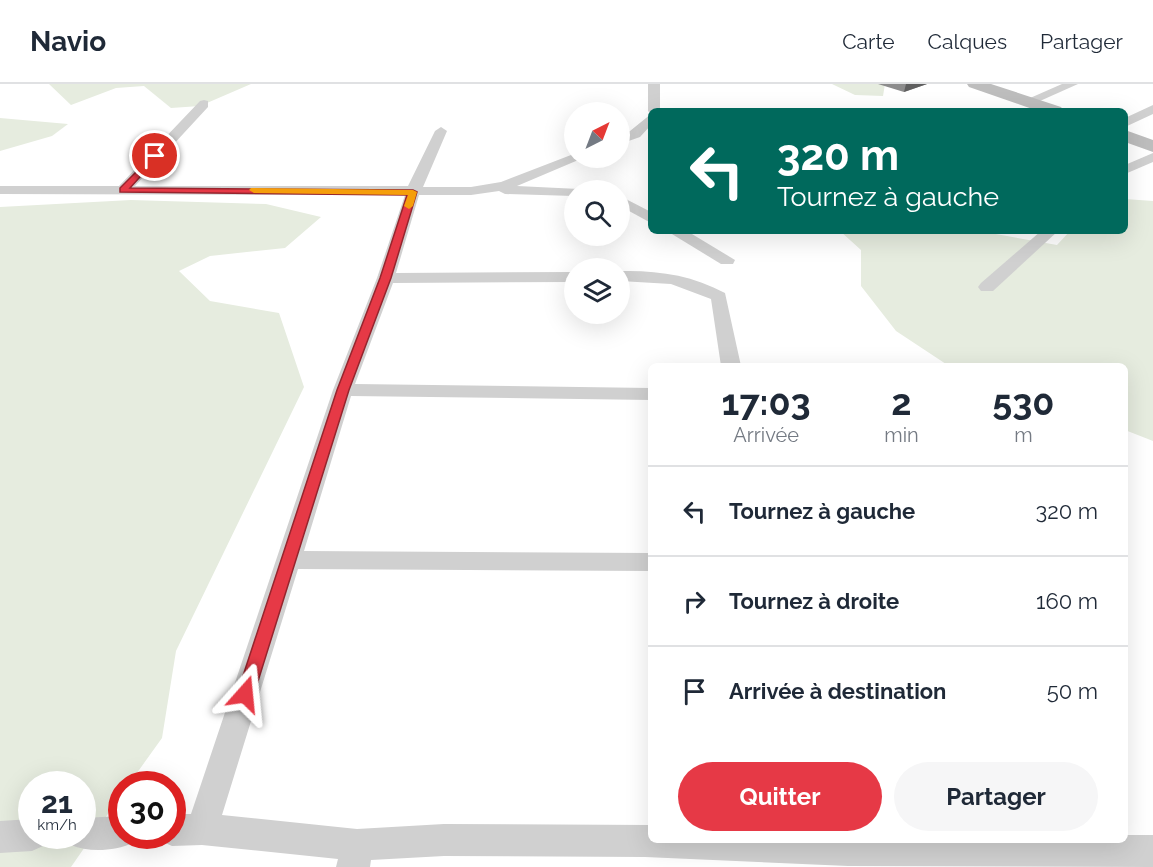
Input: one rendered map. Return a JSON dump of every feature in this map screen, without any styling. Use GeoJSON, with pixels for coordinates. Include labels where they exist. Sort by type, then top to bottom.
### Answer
{"type":"FeatureCollection","features":[{"type":"Feature","properties":{"kind":"main road"},"geometry":{"type":"LineString","coordinates":[[975,84],[1045,108]]}},
{"type":"Feature","properties":{"kind":"main road"},"geometry":{"type":"LineString","coordinates":[[1128,137],[1153,146]]}},
{"type":"Feature","properties":{"kind":"street"},"geometry":{"type":"LineString","coordinates":[[654,84],[654,108]]}},
{"type":"Feature","properties":{"kind":"street"},"geometry":{"type":"LineString","coordinates":[[1027,102],[1072,84]]}},
{"type":"Feature","properties":{"kind":"street"},"geometry":{"type":"LineString","coordinates":[[123,190],[204,104]]}},
{"type":"Feature","properties":{"kind":"street"},"geometry":{"type":"LineString","coordinates":[[1128,122],[1153,109]]}},
{"type":"Feature","properties":{"kind":"street"},"geometry":{"type":"LineString","coordinates":[[630,136],[648,121]]}},
{"type":"Feature","properties":{"kind":"street"},"geometry":{"type":"LineString","coordinates":[[441,131],[413,192],[386,278],[343,390],[289,560],[187,830],[355,856],[444,840],[648,841]]}},
{"type":"Feature","properties":{"kind":"street"},"geometry":{"type":"LineString","coordinates":[[1128,169],[1153,157]]}},
{"type":"Feature","properties":{"kind":"street"},"geometry":{"type":"LineString","coordinates":[[492,190],[564,163]]}},
{"type":"Feature","properties":{"kind":"street"},"geometry":{"type":"LineString","coordinates":[[0,190],[564,192]]}},
{"type":"Feature","properties":{"kind":"street"},"geometry":{"type":"LineString","coordinates":[[630,206],[648,216]]}},
{"type":"Feature","properties":{"kind":"street"},"geometry":{"type":"LineString","coordinates":[[680,234],[727,260]]}},
{"type":"Feature","properties":{"kind":"street"},"geometry":{"type":"LineString","coordinates":[[987,287],[1047,234]]}},
{"type":"Feature","properties":{"kind":"street"},"geometry":{"type":"LineString","coordinates":[[630,276],[694,283],[719,297],[730,363]]}},
{"type":"Feature","properties":{"kind":"street"},"geometry":{"type":"LineString","coordinates":[[386,278],[564,278]]}},
{"type":"Feature","properties":{"kind":"street"},"geometry":{"type":"LineString","coordinates":[[343,390],[648,394]]}},
{"type":"Feature","properties":{"kind":"street"},"geometry":{"type":"LineString","coordinates":[[289,560],[648,562]]}},
{"type":"Feature","properties":{"kind":"street"},"geometry":{"type":"LineString","coordinates":[[0,837],[18,836]]}},
{"type":"Feature","properties":{"kind":"street"},"geometry":{"type":"LineString","coordinates":[[682,843],[848,852],[1153,851]]}},
{"type":"Feature","properties":{"kind":"shaded area"},"geometry":{"type":"Polygon","coordinates":[[[49,84],[251,84],[200,106],[171,108],[144,86],[116,88],[71,105],[49,84]]]}},
{"type":"Feature","properties":{"kind":"shaded area"},"geometry":{"type":"Polygon","coordinates":[[[832,84],[885,84],[883,96],[855,95],[832,84]]]}},
{"type":"Feature","properties":{"kind":"shaded area"},"geometry":{"type":"Polygon","coordinates":[[[0,118],[68,124],[52,136],[0,151],[0,118]]]}},
{"type":"Feature","properties":{"kind":"shaded area"},"geometry":{"type":"Polygon","coordinates":[[[1128,199],[1153,201],[1153,441],[1128,431],[1128,363],[944,363],[896,331],[861,286],[861,250],[843,234],[996,234],[1057,245],[1067,234],[1128,234],[1128,199]]]}},
{"type":"Feature","properties":{"kind":"shaded area"},"geometry":{"type":"Polygon","coordinates":[[[131,200],[266,204],[321,217],[285,248],[210,256],[179,271],[210,301],[279,313],[304,387],[176,651],[162,738],[138,771],[108,771],[108,814],[96,831],[96,771],[18,771],[18,849],[84,849],[71,867],[0,867],[0,207],[131,200]]]}},
{"type":"Feature","properties":{"kind":"slow traffic"},"geometry":{"type":"LineString","coordinates":[[254,190],[413,192],[409,206]]}},
{"type":"Feature","properties":{"kind":"route"},"geometry":{"type":"LineString","coordinates":[[155,156],[123,190],[413,192],[386,278],[343,390],[245,694]]}}]}
